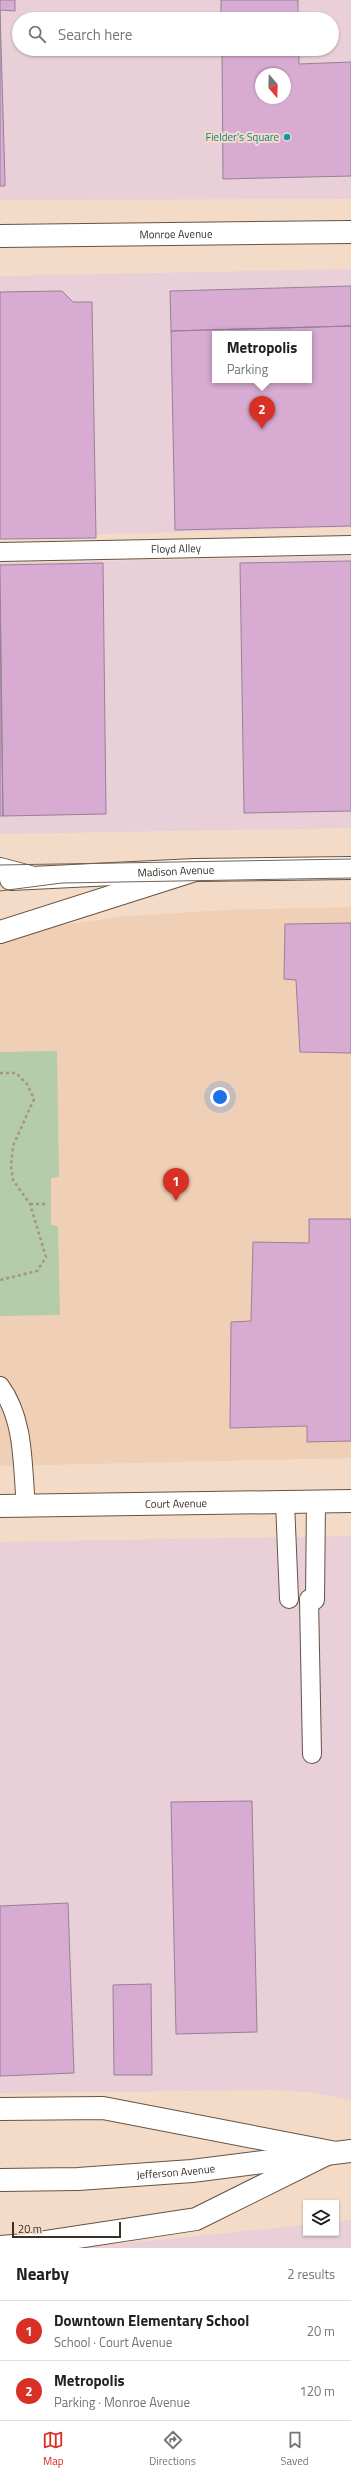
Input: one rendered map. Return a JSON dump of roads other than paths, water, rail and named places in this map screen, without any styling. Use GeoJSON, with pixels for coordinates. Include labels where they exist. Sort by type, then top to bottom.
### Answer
{"type":"FeatureCollection","features":[{"type":"Feature","properties":{"kind":"main road","name":"Monroe Avenue"},"geometry":{"type":"LineString","coordinates":[[0,236],[351,232]]}},
{"type":"Feature","properties":{"kind":"main road","name":"Madison Avenue"},"geometry":{"type":"LineString","coordinates":[[0,880],[30,877],[195,870],[351,868]]}},
{"type":"Feature","properties":{"kind":"main road"},"geometry":{"type":"LineString","coordinates":[[0,869],[30,877]]}},
{"type":"Feature","properties":{"kind":"main road"},"geometry":{"type":"LineString","coordinates":[[0,932],[195,870]]}},
{"type":"Feature","properties":{"kind":"main road","name":"Court Avenue"},"geometry":{"type":"LineString","coordinates":[[0,1506],[351,1501]]}},
{"type":"Feature","properties":{"kind":"main road"},"geometry":{"type":"LineString","coordinates":[[0,2109],[103,2108],[341,2151]]}},
{"type":"Feature","properties":{"kind":"main road"},"geometry":{"type":"LineString","coordinates":[[0,2247],[25,2245],[196,2219],[341,2151]]}},
{"type":"Feature","properties":{"kind":"main road","name":"Jefferson Avenue"},"geometry":{"type":"LineString","coordinates":[[0,2180],[78,2179],[192,2171],[341,2151]]}},
{"type":"Feature","properties":{"kind":"lane","name":"Floyd Alley"},"geometry":{"type":"LineString","coordinates":[[0,552],[351,545]]}},
{"type":"Feature","properties":{"kind":"lane"},"geometry":{"type":"LineString","coordinates":[[0,1386],[10,1400],[20,1430],[26,1506]]}},
{"type":"Feature","properties":{"kind":"lane"},"geometry":{"type":"LineString","coordinates":[[312,1754],[312,1599],[316,1501]]}},
{"type":"Feature","properties":{"kind":"lane"},"geometry":{"type":"LineString","coordinates":[[285,1502],[289,1599]]}},
{"type":"Feature","properties":{"kind":"tram line"},"geometry":{"type":"LineString","coordinates":[[0,865],[351,859]]}},
{"type":"Feature","properties":{"kind":"tram line"},"geometry":{"type":"LineString","coordinates":[[0,891],[62,883],[351,878]]}},
{"type":"Feature","properties":{"kind":"place","name":"Fielder's Square"},"geometry":{"type":"Point","coordinates":[287,137]}},
{"type":"Feature","properties":{"kind":"place","name":"Metropolis"},"geometry":{"type":"Point","coordinates":[262,429]}},
{"type":"Feature","properties":{"kind":"place","name":"Downtown Elementary School"},"geometry":{"type":"Point","coordinates":[176,1201]}}]}
